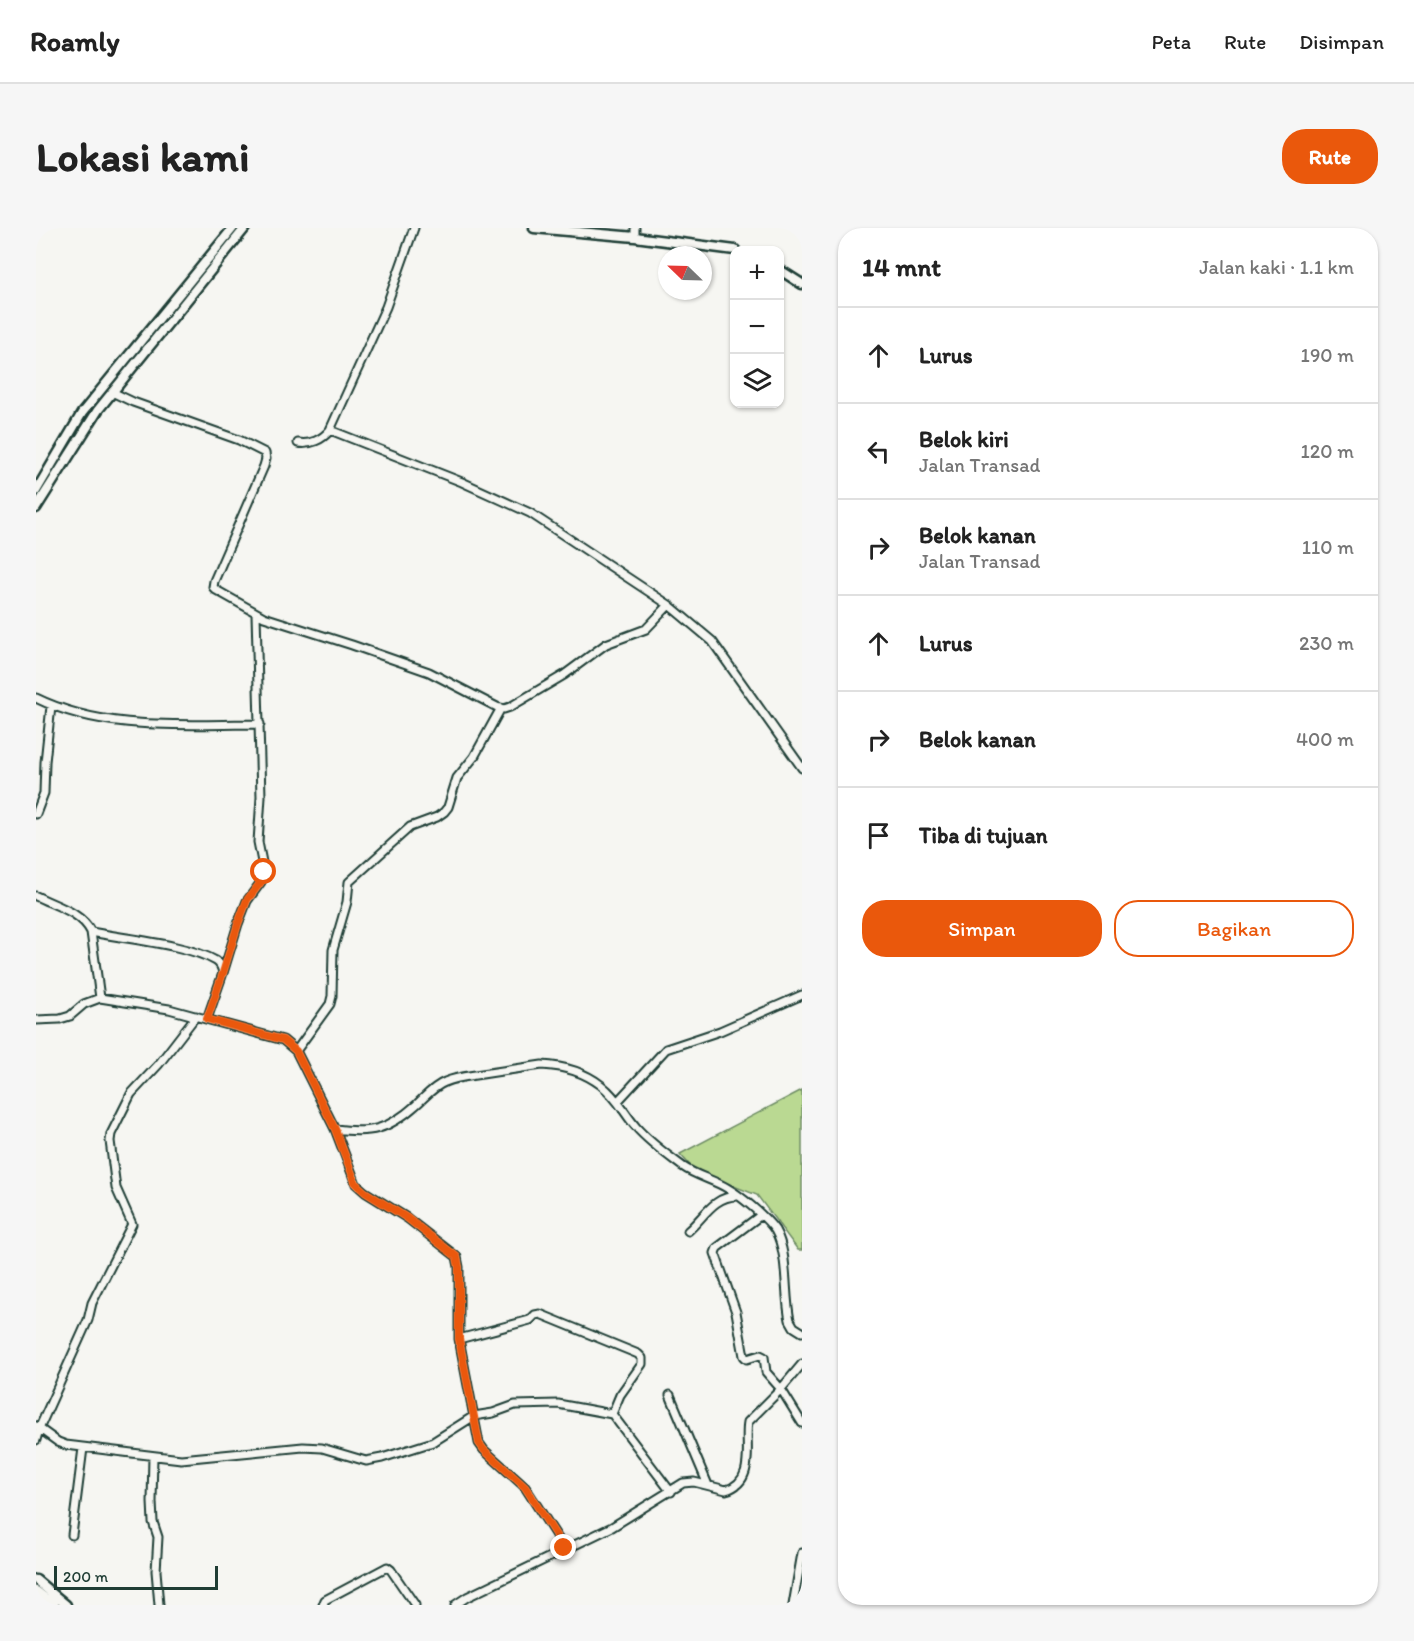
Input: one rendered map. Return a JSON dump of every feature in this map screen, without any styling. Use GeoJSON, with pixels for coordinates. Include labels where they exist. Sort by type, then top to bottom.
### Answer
{"type":"FeatureCollection","features":[{"type":"Feature","properties":{"kind":"street"},"geometry":{"type":"LineString","coordinates":[[36,491],[82,412],[233,228]]}},
{"type":"Feature","properties":{"kind":"street"},"geometry":{"type":"LineString","coordinates":[[36,508],[92,418],[245,228]]}},
{"type":"Feature","properties":{"kind":"street"},"geometry":{"type":"LineString","coordinates":[[298,443],[304,444],[318,440],[330,430],[386,307],[414,228]]}},
{"type":"Feature","properties":{"kind":"street"},"geometry":{"type":"LineString","coordinates":[[534,228],[635,233],[730,249]]}},
{"type":"Feature","properties":{"kind":"street"},"geometry":{"type":"LineString","coordinates":[[784,273],[802,284]]}},
{"type":"Feature","properties":{"kind":"street"},"geometry":{"type":"LineString","coordinates":[[112,392],[239,440],[265,453],[264,466],[213,587],[256,614],[429,672],[501,708],[510,707],[564,675],[606,644],[646,629],[669,605]]}},
{"type":"Feature","properties":{"kind":"street"},"geometry":{"type":"LineString","coordinates":[[330,430],[462,482],[530,513],[669,605],[711,641],[802,768]]}},
{"type":"Feature","properties":{"kind":"street"},"geometry":{"type":"LineString","coordinates":[[207,1019],[247,900],[261,882],[264,872],[258,842],[261,797],[256,614]]}},
{"type":"Feature","properties":{"kind":"street"},"geometry":{"type":"LineString","coordinates":[[36,698],[68,711],[119,722],[260,724]]}},
{"type":"Feature","properties":{"kind":"street"},"geometry":{"type":"LineString","coordinates":[[36,814],[44,793],[51,705]]}},
{"type":"Feature","properties":{"kind":"street"},"geometry":{"type":"LineString","coordinates":[[296,1051],[330,1004],[333,950],[347,902],[349,882],[410,827],[444,812],[448,807],[457,778],[474,757],[501,708]]}},
{"type":"Feature","properties":{"kind":"street"},"geometry":{"type":"LineString","coordinates":[[36,896],[80,917],[91,932],[100,998]]}},
{"type":"Feature","properties":{"kind":"street"},"geometry":{"type":"LineString","coordinates":[[91,932],[195,952],[217,962],[222,967],[223,973]]}},
{"type":"Feature","properties":{"kind":"street"},"geometry":{"type":"LineString","coordinates":[[618,1101],[666,1049],[720,1031],[802,995]]}},
{"type":"Feature","properties":{"kind":"street"},"geometry":{"type":"LineString","coordinates":[[36,1020],[60,1019],[70,1016],[84,1004],[100,998],[169,1009],[196,1016],[283,1040],[296,1051],[335,1129],[356,1184],[407,1218],[457,1257],[459,1339],[481,1447],[525,1487],[564,1548]]}},
{"type":"Feature","properties":{"kind":"street"},"geometry":{"type":"LineString","coordinates":[[36,1440],[37,1427],[88,1320],[93,1303],[132,1224],[115,1184],[111,1134],[131,1094],[159,1064],[196,1016]]}},
{"type":"Feature","properties":{"kind":"street"},"geometry":{"type":"LineString","coordinates":[[335,1129],[375,1131],[410,1111],[444,1082],[542,1065],[554,1065],[583,1074],[602,1086],[618,1101],[636,1127],[651,1141],[689,1171],[726,1187],[761,1215],[774,1230],[778,1238],[790,1320],[794,1327],[802,1332]]}},
{"type":"Feature","properties":{"kind":"street"},"geometry":{"type":"LineString","coordinates":[[688,1231],[707,1210],[722,1198],[738,1196]]}},
{"type":"Feature","properties":{"kind":"street"},"geometry":{"type":"LineString","coordinates":[[761,1215],[717,1248],[715,1253],[735,1312],[744,1356],[747,1359],[764,1357],[766,1372],[781,1389],[802,1423]]}},
{"type":"Feature","properties":{"kind":"street"},"geometry":{"type":"LineString","coordinates":[[459,1339],[530,1320],[540,1314],[638,1354],[642,1358],[642,1364],[620,1395],[612,1414]]}},
{"type":"Feature","properties":{"kind":"street"},"geometry":{"type":"LineString","coordinates":[[455,1605],[564,1548],[612,1527],[686,1482],[726,1490],[739,1482],[746,1472],[748,1462],[748,1422],[802,1364]]}},
{"type":"Feature","properties":{"kind":"street"},"geometry":{"type":"LineString","coordinates":[[670,1395],[708,1485]]}},
{"type":"Feature","properties":{"kind":"street"},"geometry":{"type":"LineString","coordinates":[[37,1427],[58,1442],[83,1448],[181,1460],[303,1447],[322,1448],[366,1461],[432,1442],[474,1416],[493,1413],[515,1405],[558,1404],[612,1414],[671,1492]]}},
{"type":"Feature","properties":{"kind":"street"},"geometry":{"type":"LineString","coordinates":[[72,1535],[83,1448]]}},
{"type":"Feature","properties":{"kind":"street"},"geometry":{"type":"LineString","coordinates":[[153,1456],[153,1512],[158,1537],[156,1560],[159,1605]]}},
{"type":"Feature","properties":{"kind":"street"},"geometry":{"type":"LineString","coordinates":[[793,1605],[802,1553]]}},
{"type":"Feature","properties":{"kind":"street"},"geometry":{"type":"LineString","coordinates":[[323,1605],[324,1600],[387,1567],[392,1570],[415,1605]]}},
{"type":"Feature","properties":{"kind":"street"},"geometry":{"type":"LineString","coordinates":[[36,1580],[66,1605]]}},
{"type":"Feature","properties":{"kind":"street"},"geometry":{"type":"LineString","coordinates":[[36,1591],[54,1605]]}},
{"type":"Feature","properties":{"kind":"green space"},"geometry":{"type":"Polygon","coordinates":[[[802,1090],[802,1250],[798,1250],[757,1195],[695,1171],[680,1154],[802,1090]]]}},
{"type":"Feature","properties":{"kind":"route"},"geometry":{"type":"LineString","coordinates":[[264,872],[255,892],[247,900],[207,1019],[283,1040],[296,1051],[335,1129],[356,1184],[407,1218],[457,1257],[460,1348],[479,1443],[529,1492],[564,1548]]}}]}
